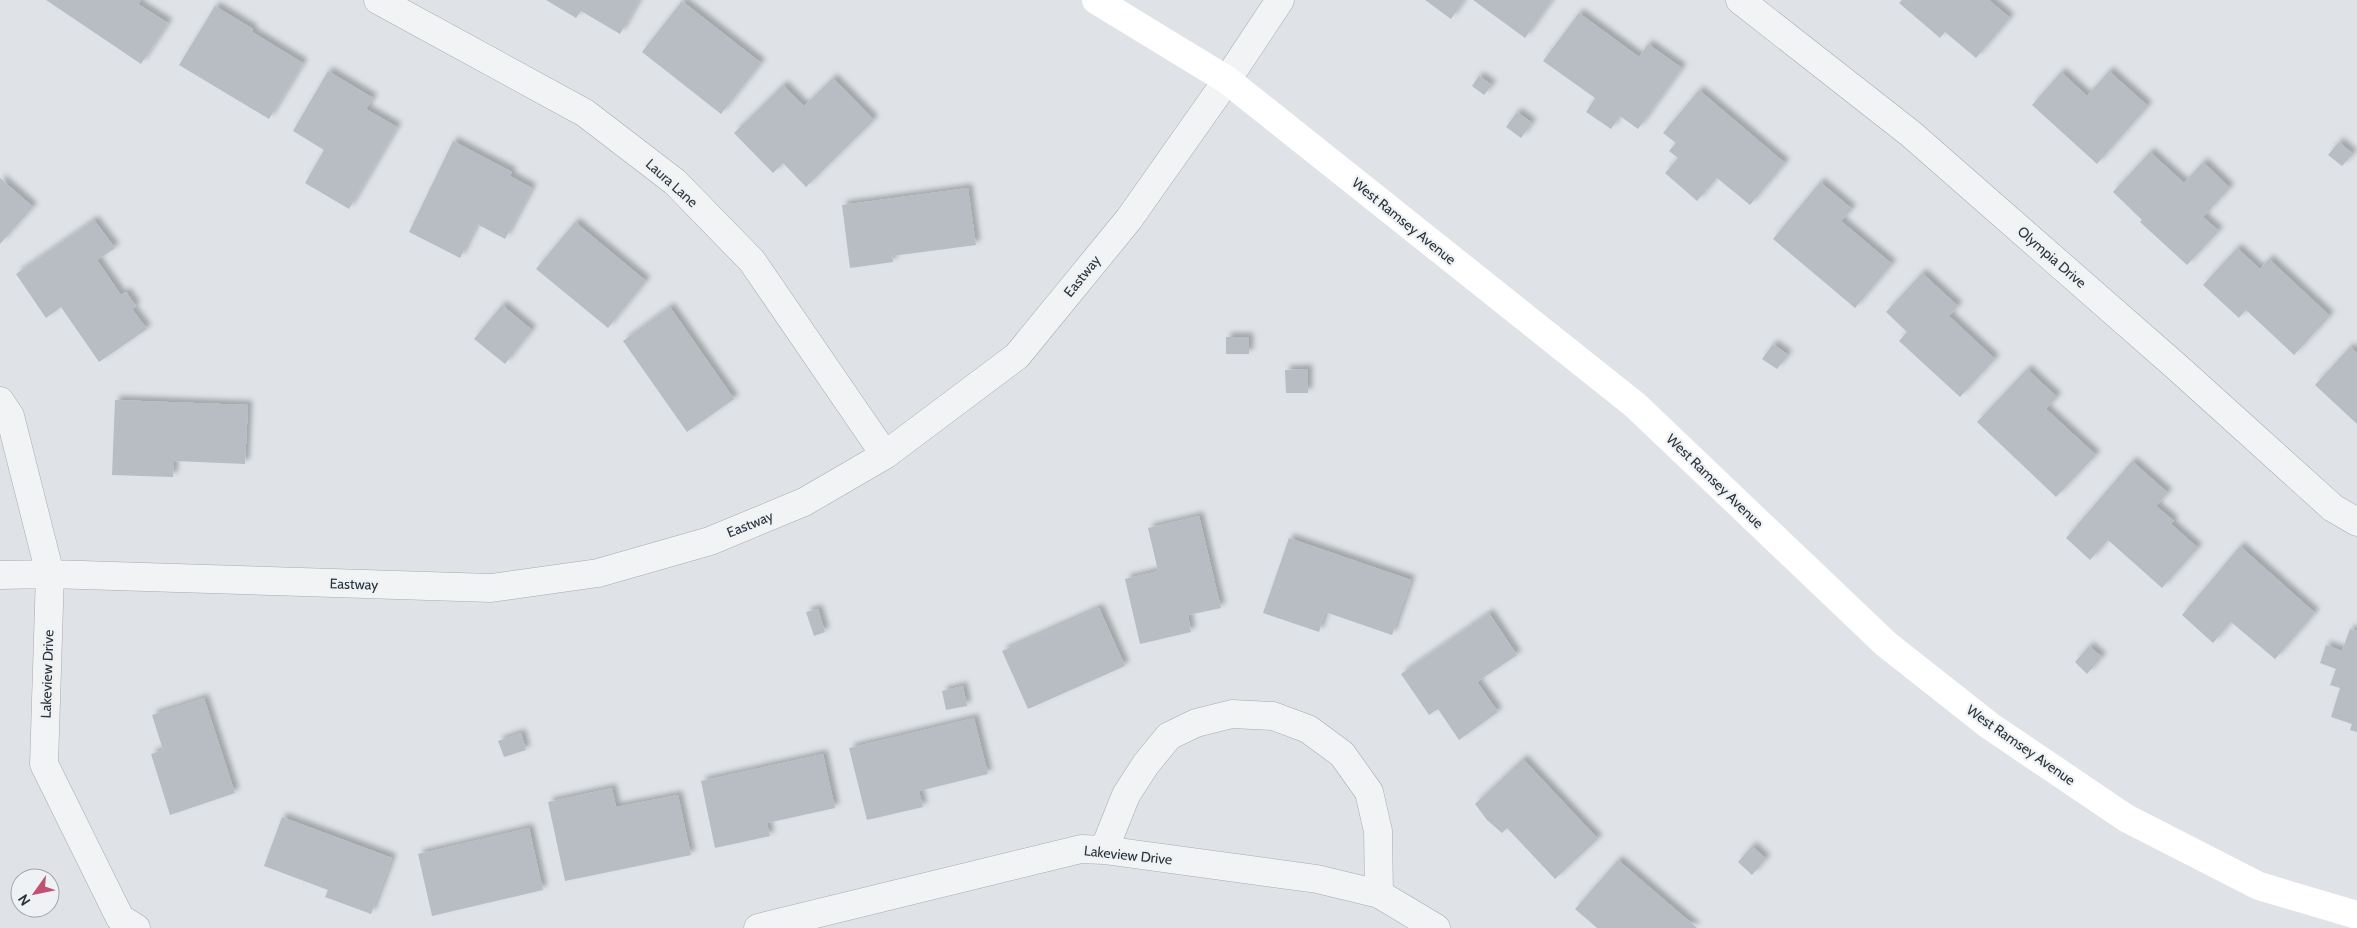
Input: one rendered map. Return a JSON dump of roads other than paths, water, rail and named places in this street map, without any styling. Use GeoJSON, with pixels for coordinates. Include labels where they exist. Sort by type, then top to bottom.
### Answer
{"type":"FeatureCollection","features":[{"type":"Feature","properties":{"kind":"street","name":"Laura Lane"},"geometry":{"type":"LineString","coordinates":[[378,0],[585,113],[675,182],[752,261],[885,456]]}},
{"type":"Feature","properties":{"kind":"street","name":"West Ramsey Avenue"},"geometry":{"type":"LineString","coordinates":[[1096,0],[1227,80],[1635,405],[1886,644],[1990,726],[2134,822],[2260,886],[2357,915]]}},
{"type":"Feature","properties":{"kind":"street","name":"Eastway"},"geometry":{"type":"LineString","coordinates":[[0,575],[50,574],[491,588],[598,573],[710,541],[804,502],[885,456],[1017,356],[1129,219],[1227,80],[1280,0]]}},
{"type":"Feature","properties":{"kind":"street","name":"Olympia Drive"},"geometry":{"type":"LineString","coordinates":[[1740,0],[1912,134],[2170,361],[2333,508],[2357,522]]}},
{"type":"Feature","properties":{"kind":"street","name":"Lakeview Drive"},"geometry":{"type":"LineString","coordinates":[[0,401],[10,416],[50,574],[44,764],[120,918],[136,928]]}},
{"type":"Feature","properties":{"kind":"street"},"geometry":{"type":"LineString","coordinates":[[1104,850],[1126,795],[1146,764],[1169,736],[1196,723],[1232,714],[1273,716],[1308,729],[1342,754],[1369,792],[1378,831],[1379,894]]}},
{"type":"Feature","properties":{"kind":"street","name":"Lakeview Drive"},"geometry":{"type":"LineString","coordinates":[[758,928],[1080,849],[1104,850],[1317,878],[1379,894],[1436,928]]}}]}
